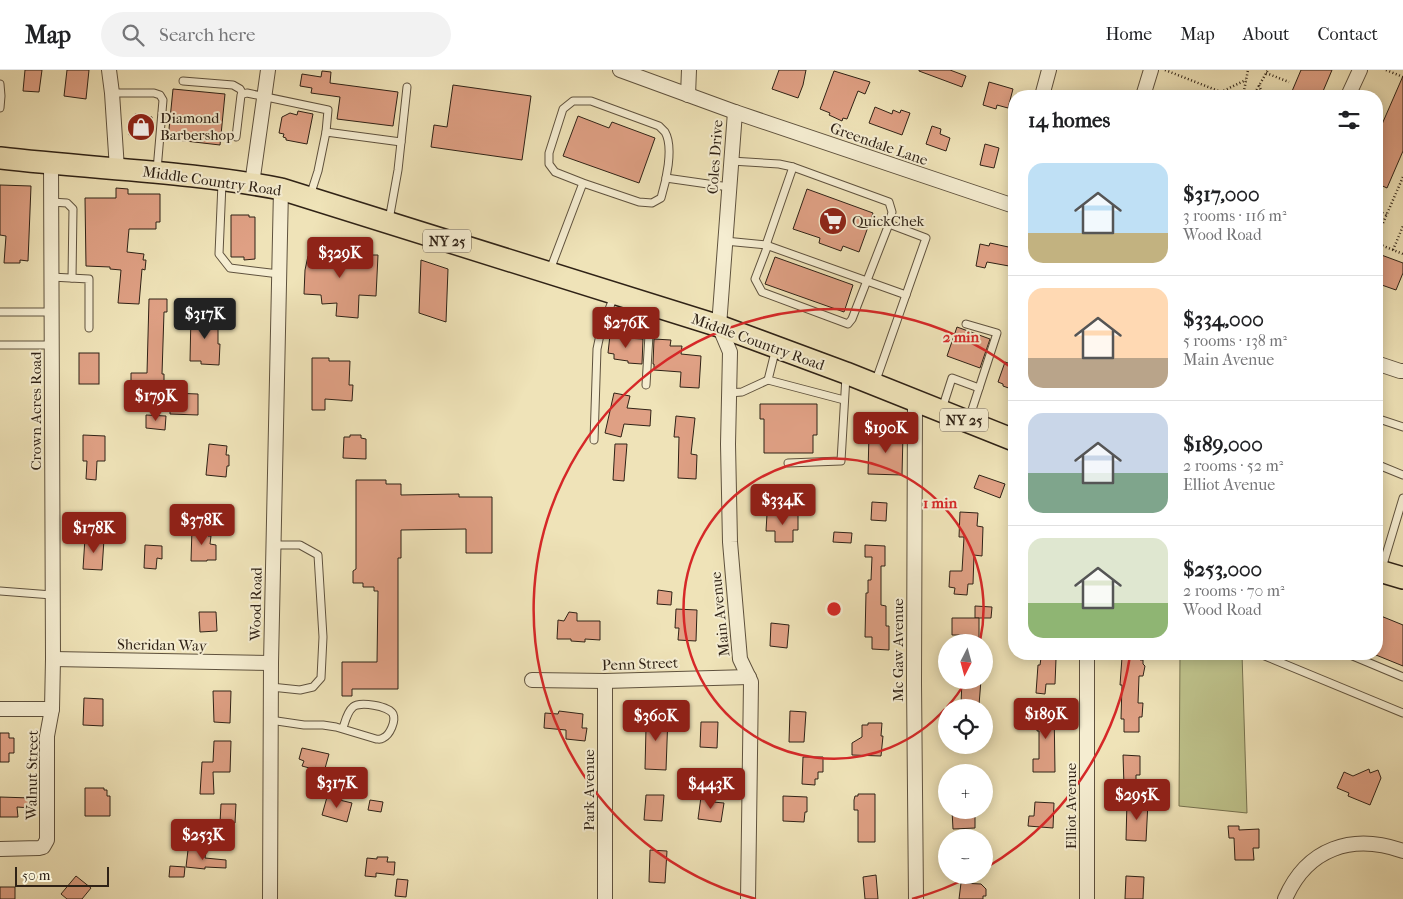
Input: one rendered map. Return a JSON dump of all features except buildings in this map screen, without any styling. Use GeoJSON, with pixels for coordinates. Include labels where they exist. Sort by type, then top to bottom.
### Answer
{"type":"FeatureCollection","features":[{"type":"Feature","properties":{"kind":"main road","name":"Middle Country Road"},"geometry":{"type":"LineString","coordinates":[[0,158],[157,172],[281,189],[718,326],[846,373],[1008,438]]}},
{"type":"Feature","properties":{"kind":"main road"},"geometry":{"type":"LineString","coordinates":[[1383,572],[1403,578]]}},
{"type":"Feature","properties":{"kind":"street"},"geometry":{"type":"LineString","coordinates":[[108,70],[112,93],[117,169]]}},
{"type":"Feature","properties":{"kind":"street"},"geometry":{"type":"LineString","coordinates":[[252,184],[268,70]]}},
{"type":"Feature","properties":{"kind":"street","name":"Coles Drive"},"geometry":{"type":"LineString","coordinates":[[620,70],[735,112],[718,326]]}},
{"type":"Feature","properties":{"kind":"street"},"geometry":{"type":"LineString","coordinates":[[688,95],[689,70]]}},
{"type":"Feature","properties":{"kind":"street"},"geometry":{"type":"LineString","coordinates":[[1145,90],[1151,70]]}},
{"type":"Feature","properties":{"kind":"street"},"geometry":{"type":"LineString","coordinates":[[1351,90],[1360,70]]}},
{"type":"Feature","properties":{"kind":"street"},"geometry":{"type":"LineString","coordinates":[[1043,90],[1047,71]]}},
{"type":"Feature","properties":{"kind":"street","name":"Greendale Lane"},"geometry":{"type":"LineString","coordinates":[[735,112],[1008,204]]}},
{"type":"Feature","properties":{"kind":"street","name":"Crown Acres Road"},"geometry":{"type":"LineString","coordinates":[[51,163],[53,659]]}},
{"type":"Feature","properties":{"kind":"street","name":"Wood Road"},"geometry":{"type":"LineString","coordinates":[[270,899],[270,687],[281,189]]}},
{"type":"Feature","properties":{"kind":"street","name":"Main Avenue"},"geometry":{"type":"LineString","coordinates":[[718,326],[730,352],[728,444],[730,542],[740,659],[751,682],[748,899]]}},
{"type":"Feature","properties":{"kind":"street"},"geometry":{"type":"LineString","coordinates":[[1383,365],[1403,371]]}},
{"type":"Feature","properties":{"kind":"street","name":"Mc Gaw Avenue"},"geometry":{"type":"LineString","coordinates":[[914,401],[916,899]]}},
{"type":"Feature","properties":{"kind":"street","name":"Sheridan Way"},"geometry":{"type":"LineString","coordinates":[[53,659],[271,662]]}},
{"type":"Feature","properties":{"kind":"street","name":"Walnut Street"},"geometry":{"type":"LineString","coordinates":[[0,849],[39,848],[46,844],[48,826],[47,736],[52,710],[53,659]]}},
{"type":"Feature","properties":{"kind":"street","name":"Elliot Avenue"},"geometry":{"type":"LineString","coordinates":[[1087,660],[1088,899]]}},
{"type":"Feature","properties":{"kind":"street","name":"Penn Street"},"geometry":{"type":"LineString","coordinates":[[532,680],[605,681],[749,676]]}},
{"type":"Feature","properties":{"kind":"street","name":"Park Avenue"},"geometry":{"type":"LineString","coordinates":[[605,681],[605,899]]}},
{"type":"Feature","properties":{"kind":"street"},"geometry":{"type":"LineString","coordinates":[[0,709],[52,710]]}},
{"type":"Feature","properties":{"kind":"street"},"geometry":{"type":"LineString","coordinates":[[1285,899],[1299,874],[1322,854],[1335,848],[1353,844],[1368,844],[1381,845],[1403,851]]}},
{"type":"Feature","properties":{"kind":"lane"},"geometry":{"type":"LineString","coordinates":[[183,81],[233,86],[240,89],[243,94]]}},
{"type":"Feature","properties":{"kind":"lane"},"geometry":{"type":"LineString","coordinates":[[0,84],[0,108]]}},
{"type":"Feature","properties":{"kind":"lane"},"geometry":{"type":"LineString","coordinates":[[388,223],[398,170],[407,87]]}},
{"type":"Feature","properties":{"kind":"lane"},"geometry":{"type":"LineString","coordinates":[[112,93],[154,94],[160,95],[163,100],[157,172]]}},
{"type":"Feature","properties":{"kind":"lane"},"geometry":{"type":"LineString","coordinates":[[243,94],[328,110],[326,132],[318,171],[309,198]]}},
{"type":"Feature","properties":{"kind":"lane"},"geometry":{"type":"LineString","coordinates":[[236,137],[241,95],[243,94]]}},
{"type":"Feature","properties":{"kind":"lane"},"geometry":{"type":"LineString","coordinates":[[573,101],[591,101],[659,126],[665,132],[669,145],[666,178],[660,198],[652,203],[639,202],[583,183],[555,172],[549,164],[549,154],[563,109],[573,101]]}},
{"type":"Feature","properties":{"kind":"lane"},"geometry":{"type":"LineString","coordinates":[[326,132],[401,142]]}},
{"type":"Feature","properties":{"kind":"lane"},"geometry":{"type":"LineString","coordinates":[[731,162],[779,164],[793,167],[889,202],[892,212],[889,224],[868,281],[852,319],[848,324],[762,292],[755,279],[793,167]]}},
{"type":"Feature","properties":{"kind":"lane"},"geometry":{"type":"LineString","coordinates":[[666,178],[729,187]]}},
{"type":"Feature","properties":{"kind":"lane"},"geometry":{"type":"LineString","coordinates":[[222,180],[220,254],[230,268],[279,274]]}},
{"type":"Feature","properties":{"kind":"lane"},"geometry":{"type":"LineString","coordinates":[[549,273],[583,183]]}},
{"type":"Feature","properties":{"kind":"lane"},"geometry":{"type":"LineString","coordinates":[[51,202],[68,203],[73,209],[72,278]]}},
{"type":"Feature","properties":{"kind":"lane"},"geometry":{"type":"LineString","coordinates":[[874,385],[926,238],[889,224]]}},
{"type":"Feature","properties":{"kind":"lane"},"geometry":{"type":"LineString","coordinates":[[725,241],[767,245],[906,295]]}},
{"type":"Feature","properties":{"kind":"lane"},"geometry":{"type":"LineString","coordinates":[[51,277],[89,279],[89,328]]}},
{"type":"Feature","properties":{"kind":"lane"},"geometry":{"type":"LineString","coordinates":[[594,440],[597,349],[601,330],[616,294]]}},
{"type":"Feature","properties":{"kind":"lane"},"geometry":{"type":"LineString","coordinates":[[646,385],[649,335],[654,306]]}},
{"type":"Feature","properties":{"kind":"lane"},"geometry":{"type":"LineString","coordinates":[[0,312],[52,312]]}},
{"type":"Feature","properties":{"kind":"lane"},"geometry":{"type":"LineString","coordinates":[[966,324],[997,333],[968,422]]}},
{"type":"Feature","properties":{"kind":"lane"},"geometry":{"type":"LineString","coordinates":[[0,345],[52,345]]}},
{"type":"Feature","properties":{"kind":"lane"},"geometry":{"type":"LineString","coordinates":[[768,380],[776,347]]}},
{"type":"Feature","properties":{"kind":"lane"},"geometry":{"type":"LineString","coordinates":[[788,463],[841,462],[846,373]]}},
{"type":"Feature","properties":{"kind":"lane"},"geometry":{"type":"LineString","coordinates":[[942,411],[952,378],[979,388]]}},
{"type":"Feature","properties":{"kind":"lane"},"geometry":{"type":"LineString","coordinates":[[729,392],[742,392],[768,380],[844,400]]}},
{"type":"Feature","properties":{"kind":"lane"},"geometry":{"type":"LineString","coordinates":[[1383,420],[1403,427]]}},
{"type":"Feature","properties":{"kind":"lane"},"geometry":{"type":"LineString","coordinates":[[1383,467],[1403,474]]}},
{"type":"Feature","properties":{"kind":"lane"},"geometry":{"type":"LineString","coordinates":[[1383,559],[1403,498]]}},
{"type":"Feature","properties":{"kind":"lane"},"geometry":{"type":"LineString","coordinates":[[270,687],[300,690],[313,687],[321,678],[322,637],[318,556],[300,545],[273,545]]}},
{"type":"Feature","properties":{"kind":"lane"},"geometry":{"type":"LineString","coordinates":[[0,591],[52,594]]}},
{"type":"Feature","properties":{"kind":"lane"},"geometry":{"type":"LineString","coordinates":[[1275,660],[1403,713]]}},
{"type":"Feature","properties":{"kind":"lane"},"geometry":{"type":"LineString","coordinates":[[1362,660],[1403,677]]}},
{"type":"Feature","properties":{"kind":"lane"},"geometry":{"type":"LineString","coordinates":[[270,720],[342,728],[361,735],[381,739],[391,729],[394,717],[392,712],[386,708],[362,704],[356,705],[352,708],[342,728]]}},
{"type":"Feature","properties":{"kind":"path"},"geometry":{"type":"LineString","coordinates":[[1165,70],[1212,90]]}},
{"type":"Feature","properties":{"kind":"path"},"geometry":{"type":"LineString","coordinates":[[1244,90],[1248,70]]}},
{"type":"Feature","properties":{"kind":"path"},"geometry":{"type":"LineString","coordinates":[[1386,70],[1403,77]]}},
{"type":"Feature","properties":{"kind":"path"},"geometry":{"type":"LineString","coordinates":[[1256,90],[1267,71],[1289,82]]}},
{"type":"Feature","properties":{"kind":"path"},"geometry":{"type":"LineString","coordinates":[[1228,90],[1246,80]]}},
{"type":"Feature","properties":{"kind":"path"},"geometry":{"type":"LineString","coordinates":[[1259,85],[1261,90]]}},
{"type":"Feature","properties":{"kind":"path"},"geometry":{"type":"LineString","coordinates":[[1383,224],[1403,177]]}},
{"type":"Feature","properties":{"kind":"path"},"geometry":{"type":"LineString","coordinates":[[1383,213],[1387,215]]}},
{"type":"Feature","properties":{"kind":"path"},"geometry":{"type":"LineString","coordinates":[[1393,250],[1403,226]]}},
{"type":"Feature","properties":{"kind":"path"},"geometry":{"type":"LineString","coordinates":[[1383,245],[1403,254]]}},
{"type":"Feature","properties":{"kind":"green space"},"geometry":{"type":"Polygon","coordinates":[[[1180,660],[1242,660],[1247,813],[1179,806],[1180,660]]]}},
{"type":"Feature","properties":{"kind":"place","name":"Diamond Barbershop"},"geometry":{"type":"Point","coordinates":[141,127]}},
{"type":"Feature","properties":{"kind":"place","name":"QuickChek"},"geometry":{"type":"Point","coordinates":[833,221]}}]}
